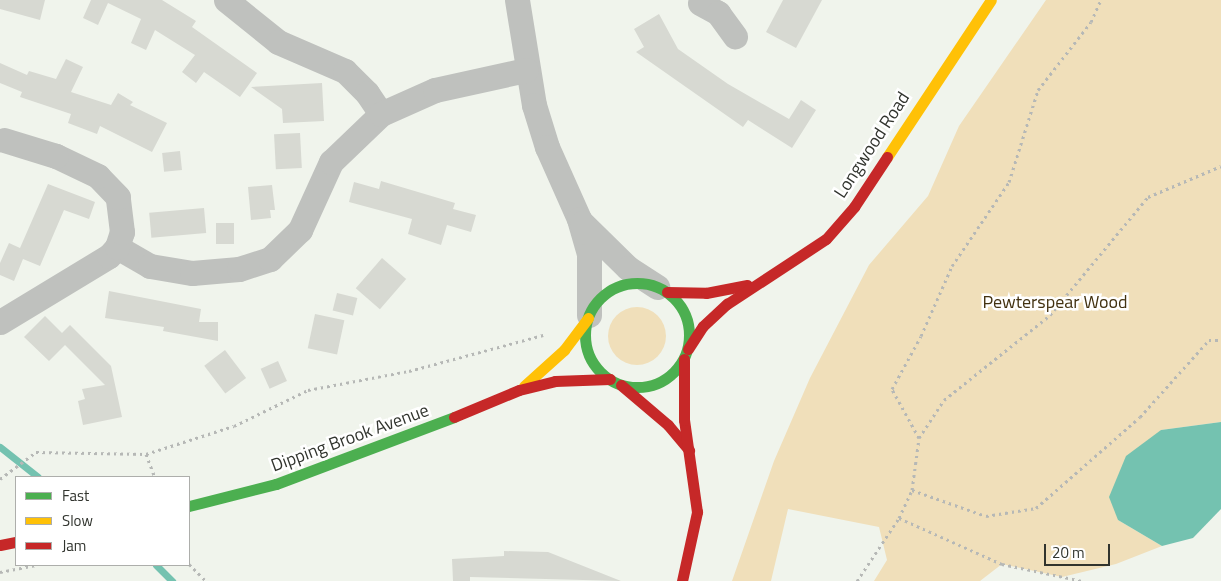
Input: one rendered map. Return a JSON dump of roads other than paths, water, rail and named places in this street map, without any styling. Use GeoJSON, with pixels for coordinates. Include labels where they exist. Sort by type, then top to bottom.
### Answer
{"type":"FeatureCollection","features":[{"type":"Feature","properties":{"kind":"street"},"geometry":{"type":"LineString","coordinates":[[226,0],[278,42],[345,71],[367,93],[381,114]]}},
{"type":"Feature","properties":{"kind":"street"},"geometry":{"type":"LineString","coordinates":[[517,0],[526,70],[547,147],[579,219],[590,262],[589,352],[616,382],[668,425],[690,451]]}},
{"type":"Feature","properties":{"kind":"street","name":"Longwood Road"},"geometry":{"type":"LineString","coordinates":[[682,581],[697,512],[682,385],[686,354],[703,326],[756,283],[797,261],[826,239],[854,207],[990,0]]}},
{"type":"Feature","properties":{"kind":"street"},"geometry":{"type":"LineString","coordinates":[[713,5],[735,36]]}},
{"type":"Feature","properties":{"kind":"street"},"geometry":{"type":"LineString","coordinates":[[117,247],[150,266],[192,273],[239,270],[270,259],[300,230],[331,162],[381,114],[435,90],[526,70]]}},
{"type":"Feature","properties":{"kind":"street"},"geometry":{"type":"LineString","coordinates":[[0,322],[99,264],[117,247],[122,212],[110,185],[56,156],[1,138]]}},
{"type":"Feature","properties":{"kind":"street"},"geometry":{"type":"LineString","coordinates":[[579,219],[620,262],[662,289],[686,317],[686,354],[665,379],[651,386],[616,382]]}},
{"type":"Feature","properties":{"kind":"street","name":"Longwood Road"},"geometry":{"type":"LineString","coordinates":[[662,289],[723,292],[756,283]]}},
{"type":"Feature","properties":{"kind":"street"},"geometry":{"type":"LineString","coordinates":[[589,316],[610,291],[628,284],[662,289]]}},
{"type":"Feature","properties":{"kind":"street","name":"Dipping Brook Avenue"},"geometry":{"type":"LineString","coordinates":[[519,390],[564,350],[589,316]]}},
{"type":"Feature","properties":{"kind":"street","name":"Dipping Brook Avenue"},"geometry":{"type":"LineString","coordinates":[[190,506],[276,484],[400,441],[519,390],[555,381],[616,382]]}},
{"type":"Feature","properties":{"kind":"street"},"geometry":{"type":"LineString","coordinates":[[0,545],[15,542]]}},
{"type":"Feature","properties":{"kind":"waterway"},"geometry":{"type":"LineString","coordinates":[[0,447],[37,476]]}},
{"type":"Feature","properties":{"kind":"waterway"},"geometry":{"type":"LineString","coordinates":[[157,566],[172,581]]}},
{"type":"Feature","properties":{"kind":"park label","name":"Pewterspear Wood"},"geometry":{"type":"Point","coordinates":[1055,302]}}]}
